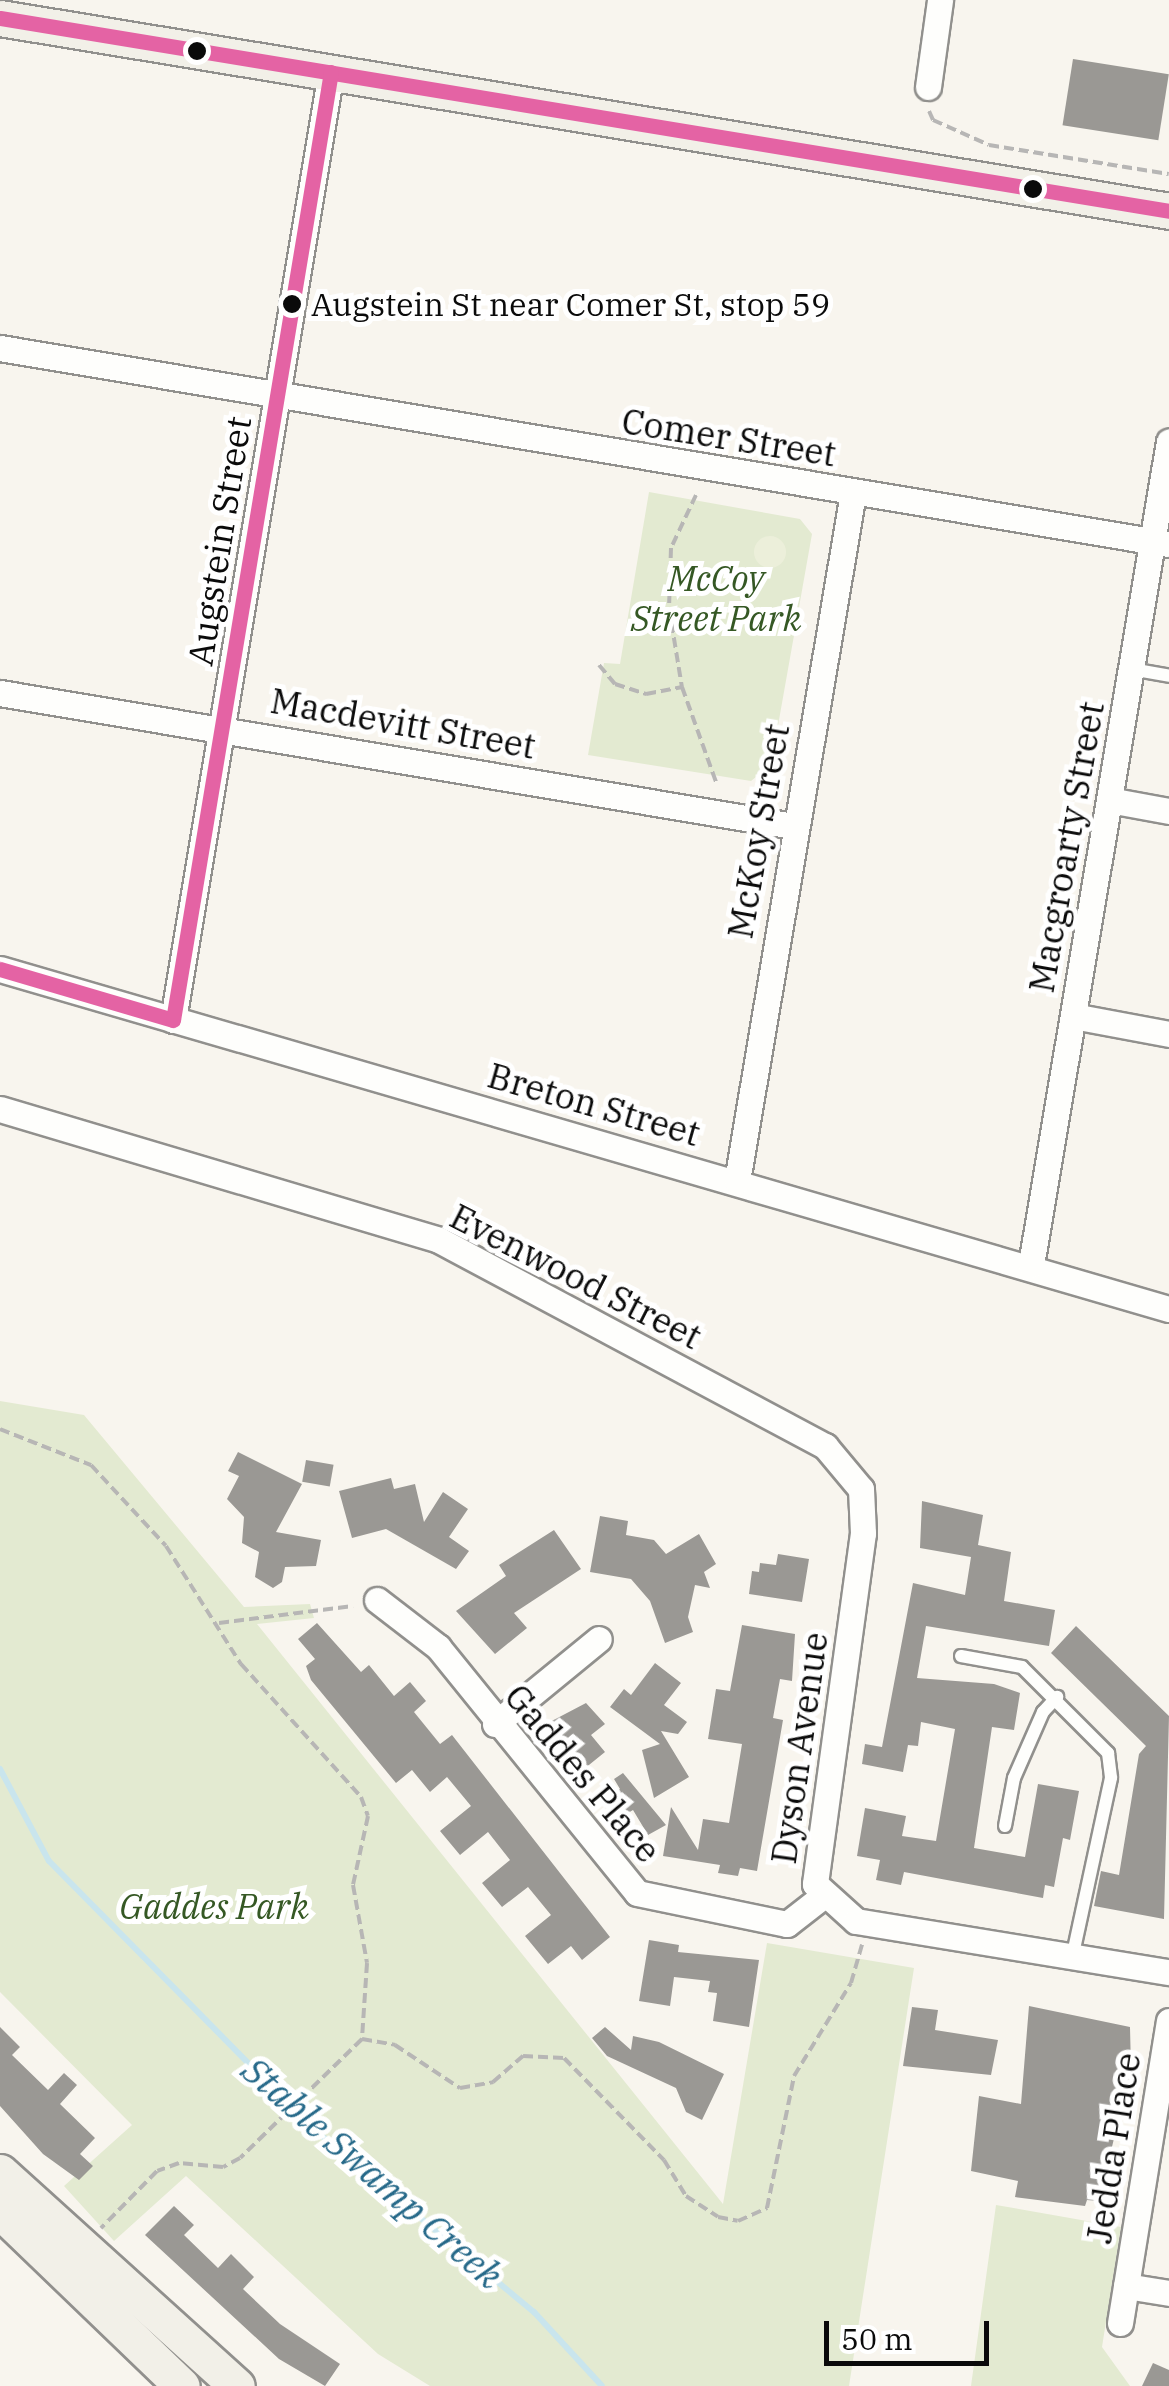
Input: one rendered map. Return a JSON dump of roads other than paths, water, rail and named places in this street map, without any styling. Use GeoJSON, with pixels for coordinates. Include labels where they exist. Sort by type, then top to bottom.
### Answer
{"type":"FeatureCollection","features":[{"type":"Feature","properties":{"kind":"main road"},"geometry":{"type":"LineString","coordinates":[[0,18],[1169,210]]}},
{"type":"Feature","properties":{"kind":"main road"},"geometry":{"type":"LineString","coordinates":[[0,2172],[80,2250],[237,2386]]}},
{"type":"Feature","properties":{"kind":"main road"},"geometry":{"type":"LineString","coordinates":[[5,2228],[182,2386]]}},
{"type":"Feature","properties":{"kind":"street"},"geometry":{"type":"LineString","coordinates":[[928,86],[940,0]]}},
{"type":"Feature","properties":{"kind":"street","name":"Augstein Street"},"geometry":{"type":"LineString","coordinates":[[173,1020],[331,72]]}},
{"type":"Feature","properties":{"kind":"street","name":"Comer Street"},"geometry":{"type":"LineString","coordinates":[[0,348],[1160,542]]}},
{"type":"Feature","properties":{"kind":"street","name":"Macgroarty Street"},"geometry":{"type":"LineString","coordinates":[[1031,1266],[1132,670],[1160,542],[1169,440]]}},
{"type":"Feature","properties":{"kind":"street","name":"McKoy Street"},"geometry":{"type":"LineString","coordinates":[[737,1181],[794,826],[854,493]]}},
{"type":"Feature","properties":{"kind":"street","name":"Macdevitt Street"},"geometry":{"type":"LineString","coordinates":[[0,694],[224,728],[794,826]]}},
{"type":"Feature","properties":{"kind":"street"},"geometry":{"type":"LineString","coordinates":[[1109,800],[1169,811]]}},
{"type":"Feature","properties":{"kind":"street","name":"Breton Street"},"geometry":{"type":"LineString","coordinates":[[0,968],[1169,1309]]}},
{"type":"Feature","properties":{"kind":"street"},"geometry":{"type":"LineString","coordinates":[[1073,1016],[1169,1034]]}},
{"type":"Feature","properties":{"kind":"street","name":"Evenwood Street"},"geometry":{"type":"LineString","coordinates":[[0,1109],[439,1240],[825,1446],[862,1490]]}},
{"type":"Feature","properties":{"kind":"street","name":"Dyson Avenue"},"geometry":{"type":"LineString","coordinates":[[862,1490],[860,1556],[814,1884],[823,1896],[856,1921],[1169,1972]]}},
{"type":"Feature","properties":{"kind":"street","name":"Gaddes Place"},"geometry":{"type":"LineString","coordinates":[[377,1600],[438,1647],[495,1724],[636,1893],[787,1924],[823,1896]]}},
{"type":"Feature","properties":{"kind":"street"},"geometry":{"type":"LineString","coordinates":[[495,1724],[599,1639]]}},
{"type":"Feature","properties":{"kind":"street","name":"Jedda Place"},"geometry":{"type":"LineString","coordinates":[[1120,2323],[1169,2021]]}},
{"type":"Feature","properties":{"kind":"street","name":"Jedda Place"},"geometry":{"type":"LineString","coordinates":[[1126,2286],[1169,2294]]}},
{"type":"Feature","properties":{"kind":"lane"},"geometry":{"type":"LineString","coordinates":[[1132,670],[1169,676]]}},
{"type":"Feature","properties":{"kind":"lane"},"geometry":{"type":"LineString","coordinates":[[961,1656],[1022,1667],[1097,1736],[1108,1753],[1111,1778],[1073,1954]]}},
{"type":"Feature","properties":{"kind":"lane"},"geometry":{"type":"LineString","coordinates":[[1005,1826],[1014,1778],[1056,1697]]}},
{"type":"Feature","properties":{"kind":"waterway","name":"Stable Swamp Creek"},"geometry":{"type":"LineString","coordinates":[[0,1769],[49,1861],[311,2127],[534,2312],[602,2386]]}},
{"type":"Feature","properties":{"kind":"place","name":"Augstein St near Comer St, stop 59"},"geometry":{"type":"Point","coordinates":[292,304]}},
{"type":"Feature","properties":{"kind":"park label","name":"McCoy Street Park"},"geometry":{"type":"Point","coordinates":[716,598]}},
{"type":"Feature","properties":{"kind":"park label","name":"Gaddes Park"},"geometry":{"type":"Point","coordinates":[214,1906]}}]}
